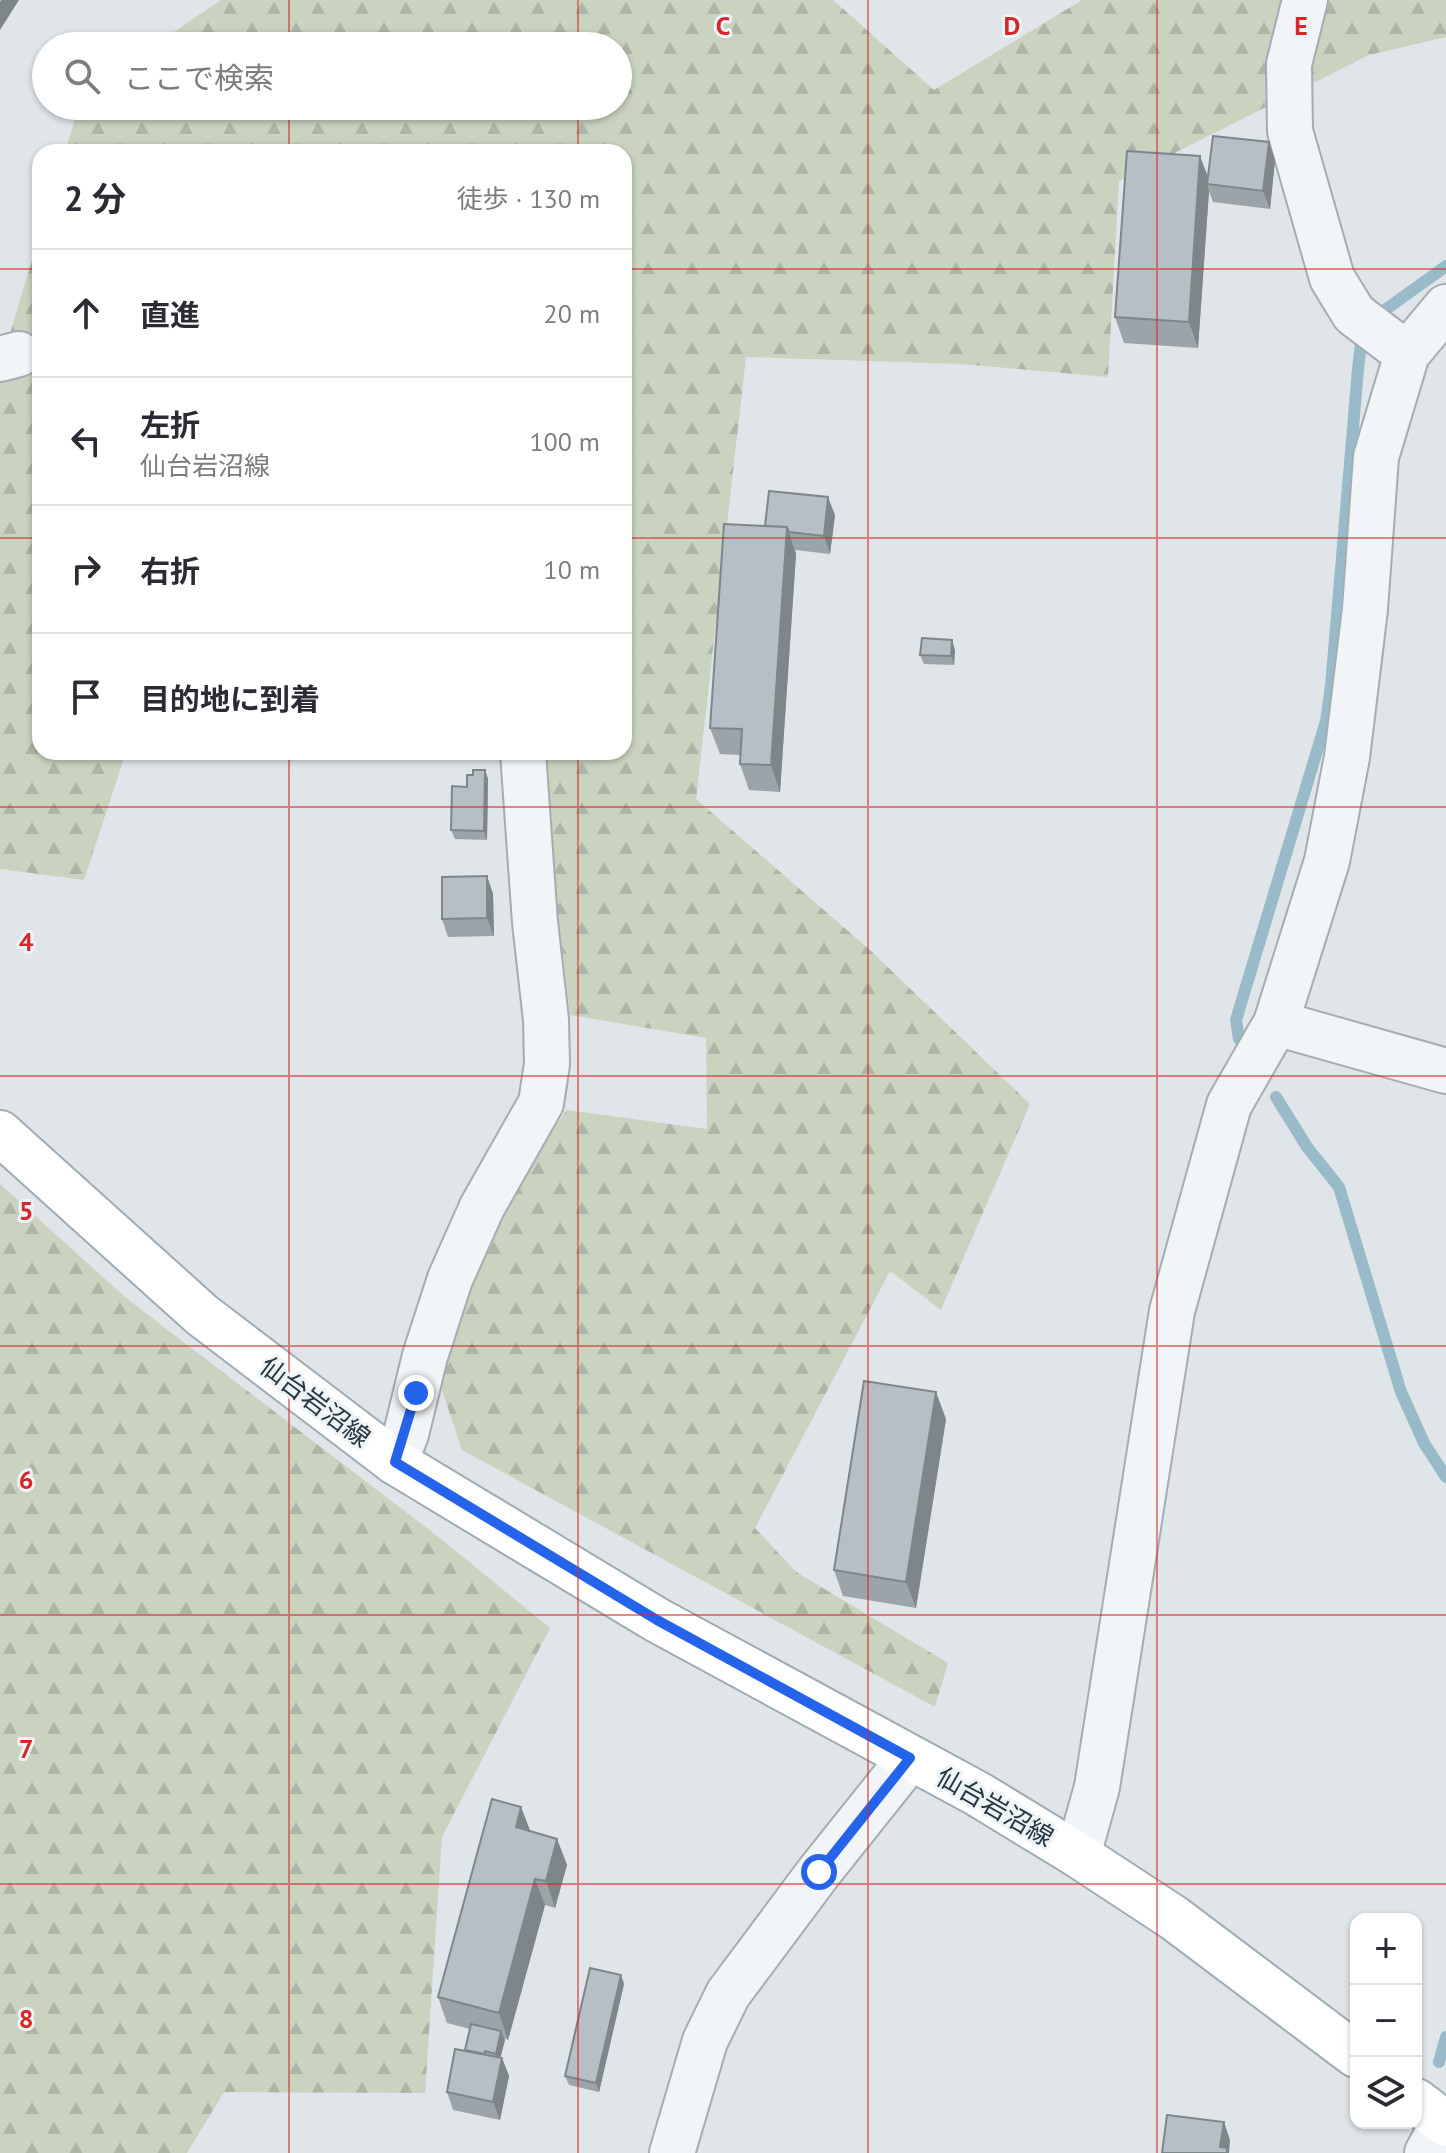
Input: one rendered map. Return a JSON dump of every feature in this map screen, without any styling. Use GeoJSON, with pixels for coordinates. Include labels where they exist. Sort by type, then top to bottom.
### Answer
{"type":"FeatureCollection","features":[{"type":"Feature","properties":{"kind":"main road","name":"仙台岩沼線"},"geometry":{"type":"LineString","coordinates":[[0,1133],[202,1315],[395,1462],[657,1620],[978,1794],[1078,1855],[1174,1918],[1350,2050]]}},
{"type":"Feature","properties":{"kind":"street"},"geometry":{"type":"LineString","coordinates":[[1305,0],[1289,64],[1290,131],[1332,278],[1354,314],[1381,335]]}},
{"type":"Feature","properties":{"kind":"street"},"geometry":{"type":"LineString","coordinates":[[1381,335],[1446,307]]}},
{"type":"Feature","properties":{"kind":"street"},"geometry":{"type":"LineString","coordinates":[[1078,1855],[1097,1787],[1172,1311],[1229,1105],[1276,1023],[1327,861],[1345,772],[1365,609],[1381,335]]}},
{"type":"Feature","properties":{"kind":"street"},"geometry":{"type":"LineString","coordinates":[[395,1462],[406,1434],[425,1356],[450,1279],[482,1207],[541,1103],[547,1064],[546,1020],[535,922],[524,760]]}},
{"type":"Feature","properties":{"kind":"street"},"geometry":{"type":"LineString","coordinates":[[1276,1023],[1446,1071]]}},
{"type":"Feature","properties":{"kind":"street"},"geometry":{"type":"LineString","coordinates":[[672,2153],[705,2041],[728,1994],[810,1883],[910,1758]]}},
{"type":"Feature","properties":{"kind":"green space"},"geometry":{"type":"Polygon","coordinates":[[[221,0],[833,0],[934,90],[1082,0],[1446,0],[1446,37],[1369,55],[1119,181],[1108,377],[961,364],[746,357],[696,799],[871,951],[1030,1104],[941,1310],[890,1271],[755,1528],[796,1572],[948,1663],[935,1707],[462,1450],[432,1360],[487,1215],[567,1110],[707,1129],[706,1038],[570,1015],[539,760],[632,760],[632,144],[67,144],[75,120],[632,120],[632,32],[174,32],[221,0]]]}},
{"type":"Feature","properties":{"kind":"green space"},"geometry":{"type":"Polygon","coordinates":[[[32,260],[32,760],[123,760],[84,880],[0,869],[0,366],[32,260]]]}},
{"type":"Feature","properties":{"kind":"green space"},"geometry":{"type":"Polygon","coordinates":[[[0,1184],[126,1298],[441,1539],[550,1628],[442,1837],[425,2093],[224,2092],[187,2153],[0,2153],[0,1184]]]}},
{"type":"Feature","properties":{"kind":"building"},"geometry":{"type":"Polygon","coordinates":[[[1213,136],[1269,142],[1263,191],[1207,184],[1213,136]]]}},
{"type":"Feature","properties":{"kind":"building"},"geometry":{"type":"Polygon","coordinates":[[[1127,151],[1200,156],[1189,322],[1115,317],[1127,151]]]}},
{"type":"Feature","properties":{"kind":"building"},"geometry":{"type":"Polygon","coordinates":[[[769,491],[828,497],[824,536],[789,532],[787,527],[765,526],[769,491]]]}},
{"type":"Feature","properties":{"kind":"building"},"geometry":{"type":"Polygon","coordinates":[[[724,524],[787,527],[771,765],[740,764],[742,729],[710,728],[724,524]]]}},
{"type":"Feature","properties":{"kind":"building"},"geometry":{"type":"Polygon","coordinates":[[[922,638],[952,640],[951,656],[920,655],[922,638]]]}},
{"type":"Feature","properties":{"kind":"building"},"geometry":{"type":"Polygon","coordinates":[[[473,770],[485,770],[484,831],[451,830],[452,786],[467,787],[467,775],[473,775],[473,770]]]}},
{"type":"Feature","properties":{"kind":"building"},"geometry":{"type":"Polygon","coordinates":[[[487,876],[487,918],[442,919],[442,877],[487,876]]]}},
{"type":"Feature","properties":{"kind":"building"},"geometry":{"type":"Polygon","coordinates":[[[864,1381],[936,1392],[906,1582],[834,1570],[864,1381]]]}},
{"type":"Feature","properties":{"kind":"building"},"geometry":{"type":"Polygon","coordinates":[[[492,1799],[521,1807],[516,1827],[557,1839],[546,1881],[535,1879],[499,2013],[438,1997],[492,1799]]]}},
{"type":"Feature","properties":{"kind":"building"},"geometry":{"type":"Polygon","coordinates":[[[590,1968],[621,1975],[596,2083],[565,2076],[590,1968]]]}},
{"type":"Feature","properties":{"kind":"building"},"geometry":{"type":"Polygon","coordinates":[[[471,2024],[501,2031],[496,2054],[465,2050],[471,2024]]]}},
{"type":"Feature","properties":{"kind":"building"},"geometry":{"type":"Polygon","coordinates":[[[455,2049],[502,2058],[493,2102],[447,2092],[455,2049]]]}},
{"type":"Feature","properties":{"kind":"building"},"geometry":{"type":"Polygon","coordinates":[[[1167,2115],[1224,2122],[1220,2147],[1227,2148],[1227,2153],[1162,2153],[1167,2115]]]}},
{"type":"Feature","properties":{"kind":"waterway"},"geometry":{"type":"LineString","coordinates":[[1375,319],[1446,266]]}},
{"type":"Feature","properties":{"kind":"waterway"},"geometry":{"type":"LineString","coordinates":[[1239,1039],[1236,1020],[1326,721],[1358,369],[1361,343],[1366,335]]}},
{"type":"Feature","properties":{"kind":"waterway"},"geometry":{"type":"LineString","coordinates":[[1276,1097],[1307,1147],[1339,1187],[1401,1392],[1424,1443],[1446,1477]]}},
{"type":"Feature","properties":{"kind":"waterway"},"geometry":{"type":"LineString","coordinates":[[1439,2062],[1446,2037]]}},
{"type":"Feature","properties":{"kind":"route"},"geometry":{"type":"LineString","coordinates":[[416,1393],[395,1462],[657,1620],[910,1758],[819,1872]]}}]}
